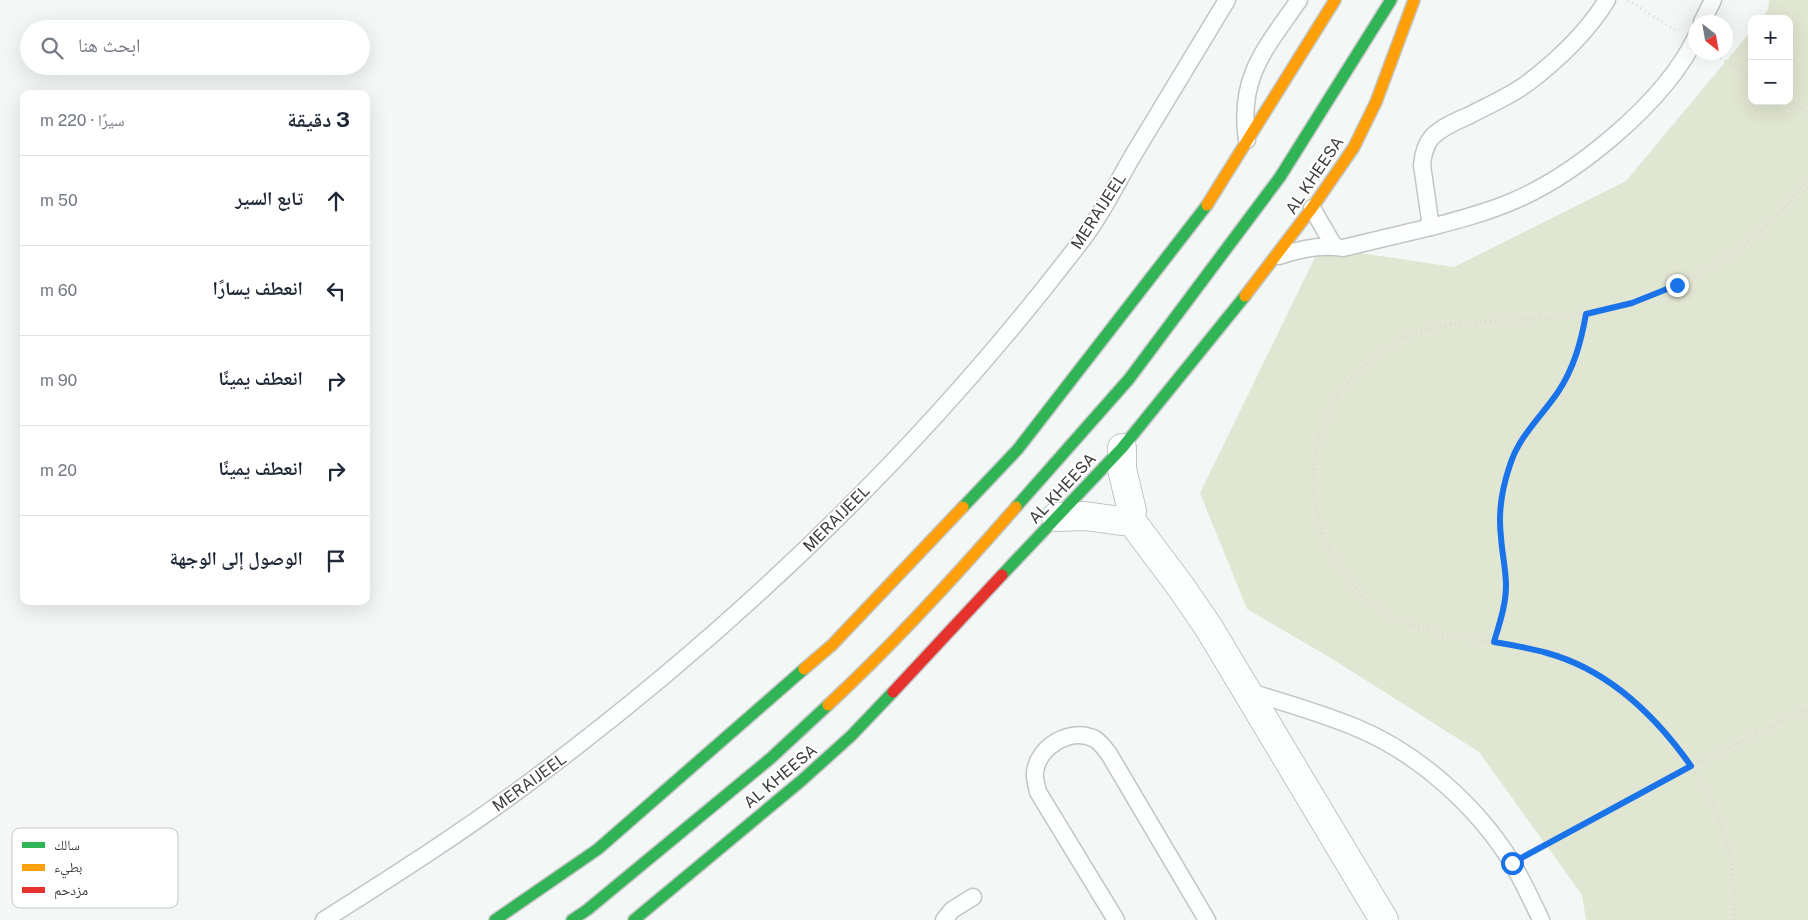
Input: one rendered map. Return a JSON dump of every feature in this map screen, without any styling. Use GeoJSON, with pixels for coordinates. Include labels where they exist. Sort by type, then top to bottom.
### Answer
{"type":"FeatureCollection","features":[{"type":"Feature","properties":{"kind":"main road"},"geometry":{"type":"LineString","coordinates":[[495,920],[598,849],[832,645],[1018,450],[1206,206],[1335,0]]}},
{"type":"Feature","properties":{"kind":"main road"},"geometry":{"type":"LineString","coordinates":[[572,920],[587,910],[771,758],[870,666],[967,562],[1135,371],[1280,177],[1391,0]]}},
{"type":"Feature","properties":{"kind":"main road","name":"AL KHEESA"},"geometry":{"type":"LineString","coordinates":[[641,917],[851,736],[1122,448],[1276,256],[1354,147],[1376,102],[1414,0]]}},
{"type":"Feature","properties":{"kind":"street"},"geometry":{"type":"LineString","coordinates":[[1122,448],[1122,469],[1132,511],[1130,519]]}},
{"type":"Feature","properties":{"kind":"street"},"geometry":{"type":"LineString","coordinates":[[1056,517],[1085,516],[1117,520],[1130,519]]}},
{"type":"Feature","properties":{"kind":"street"},"geometry":{"type":"LineString","coordinates":[[1130,519],[1209,628],[1245,691],[1384,920]]}},
{"type":"Feature","properties":{"kind":"lane","name":"MERAIJEEL"},"geometry":{"type":"LineString","coordinates":[[324,920],[441,845],[545,771],[630,704],[742,609],[835,521],[930,421],[1007,333],[1087,233],[1227,0]]}},
{"type":"Feature","properties":{"kind":"lane"},"geometry":{"type":"LineString","coordinates":[[1247,140],[1245,112],[1249,84],[1256,66],[1266,49],[1299,0]]}},
{"type":"Feature","properties":{"kind":"lane"},"geometry":{"type":"LineString","coordinates":[[1431,227],[1422,165],[1426,145],[1433,136],[1450,124],[1523,87],[1552,65],[1577,40],[1600,12],[1607,0]]}},
{"type":"Feature","properties":{"kind":"lane"},"geometry":{"type":"LineString","coordinates":[[1706,15],[1713,0]]}},
{"type":"Feature","properties":{"kind":"lane"},"geometry":{"type":"LineString","coordinates":[[1276,256],[1305,248],[1334,246],[1343,248],[1465,218],[1511,202],[1556,178],[1634,118],[1659,92],[1688,49]]}},
{"type":"Feature","properties":{"kind":"lane"},"geometry":{"type":"LineString","coordinates":[[1312,208],[1334,246]]}},
{"type":"Feature","properties":{"kind":"lane"},"geometry":{"type":"LineString","coordinates":[[1245,691],[1359,728],[1406,754],[1450,788],[1487,827],[1512,863],[1542,920]]}},
{"type":"Feature","properties":{"kind":"lane"},"geometry":{"type":"LineString","coordinates":[[1116,920],[1038,792],[1035,773],[1042,754],[1057,741],[1076,735],[1096,740],[1109,754],[1208,920]]}},
{"type":"Feature","properties":{"kind":"lane"},"geometry":{"type":"LineString","coordinates":[[944,920],[952,910],[974,897]]}},
{"type":"Feature","properties":{"kind":"path"},"geometry":{"type":"LineString","coordinates":[[1627,0],[1688,35]]}},
{"type":"Feature","properties":{"kind":"path"},"geometry":{"type":"LineString","coordinates":[[1725,60],[1748,74]]}},
{"type":"Feature","properties":{"kind":"path"},"geometry":{"type":"LineString","coordinates":[[1793,103],[1808,112]]}},
{"type":"Feature","properties":{"kind":"path"},"geometry":{"type":"LineString","coordinates":[[1734,920],[1734,893],[1730,855],[1718,819],[1691,766],[1672,739],[1630,697],[1604,678],[1577,664],[1548,653],[1494,642],[1438,634],[1406,624],[1378,608],[1354,586],[1334,560],[1321,531],[1314,499],[1314,467],[1320,435],[1332,405],[1351,378],[1374,356],[1402,339],[1432,328],[1457,324],[1586,314],[1632,303],[1677,285],[1718,264],[1756,236],[1792,200],[1808,180]]}},
{"type":"Feature","properties":{"kind":"path"},"geometry":{"type":"LineString","coordinates":[[1494,642],[1506,589],[1505,562],[1500,536],[1500,510],[1504,484],[1510,463],[1520,443],[1532,424],[1557,393],[1574,362],[1582,338],[1586,314]]}},
{"type":"Feature","properties":{"kind":"path"},"geometry":{"type":"LineString","coordinates":[[1512,863],[1691,766],[1808,708]]}},
{"type":"Feature","properties":{"kind":"green space"},"geometry":{"type":"Polygon","coordinates":[[[1769,0],[1808,0],[1808,920],[1586,920],[1582,895],[1479,752],[1334,660],[1247,609],[1200,493],[1320,247],[1454,267],[1626,181],[1727,60],[1733,60],[1733,53],[1748,35],[1748,105],[1793,105],[1793,15],[1764,15],[1768,10],[1769,0]]]}},
{"type":"Feature","properties":{"kind":"traffic: fast"},"geometry":{"type":"LineString","coordinates":[[1016,507],[1129,379],[1280,177],[1391,0]]}},
{"type":"Feature","properties":{"kind":"traffic: fast"},"geometry":{"type":"LineString","coordinates":[[963,507],[1018,449],[1207,205]]}},
{"type":"Feature","properties":{"kind":"traffic: fast"},"geometry":{"type":"LineString","coordinates":[[1002,575],[1122,448],[1245,296]]}},
{"type":"Feature","properties":{"kind":"traffic: fast"},"geometry":{"type":"LineString","coordinates":[[495,920],[598,849],[804,669]]}},
{"type":"Feature","properties":{"kind":"traffic: fast"},"geometry":{"type":"LineString","coordinates":[[634,920],[801,781],[851,736],[893,692]]}},
{"type":"Feature","properties":{"kind":"traffic: fast"},"geometry":{"type":"LineString","coordinates":[[572,920],[587,910],[771,758],[828,705]]}},
{"type":"Feature","properties":{"kind":"traffic: slow"},"geometry":{"type":"LineString","coordinates":[[1207,205],[1335,0]]}},
{"type":"Feature","properties":{"kind":"traffic: slow"},"geometry":{"type":"LineString","coordinates":[[1245,296],[1312,208],[1354,147],[1376,102],[1414,0]]}},
{"type":"Feature","properties":{"kind":"traffic: slow"},"geometry":{"type":"LineString","coordinates":[[804,669],[832,645],[963,507]]}},
{"type":"Feature","properties":{"kind":"traffic: slow"},"geometry":{"type":"LineString","coordinates":[[828,705],[925,609],[1016,507]]}},
{"type":"Feature","properties":{"kind":"traffic: jam"},"geometry":{"type":"LineString","coordinates":[[893,692],[1002,575]]}},
{"type":"Feature","properties":{"kind":"route"},"geometry":{"type":"LineString","coordinates":[[1512,863],[1691,766],[1672,739],[1652,718],[1630,697],[1604,678],[1577,664],[1548,653],[1494,642],[1506,589],[1505,562],[1500,536],[1500,510],[1504,484],[1510,463],[1520,443],[1532,424],[1557,393],[1574,362],[1582,338],[1586,314],[1632,303],[1677,285]]}}]}
